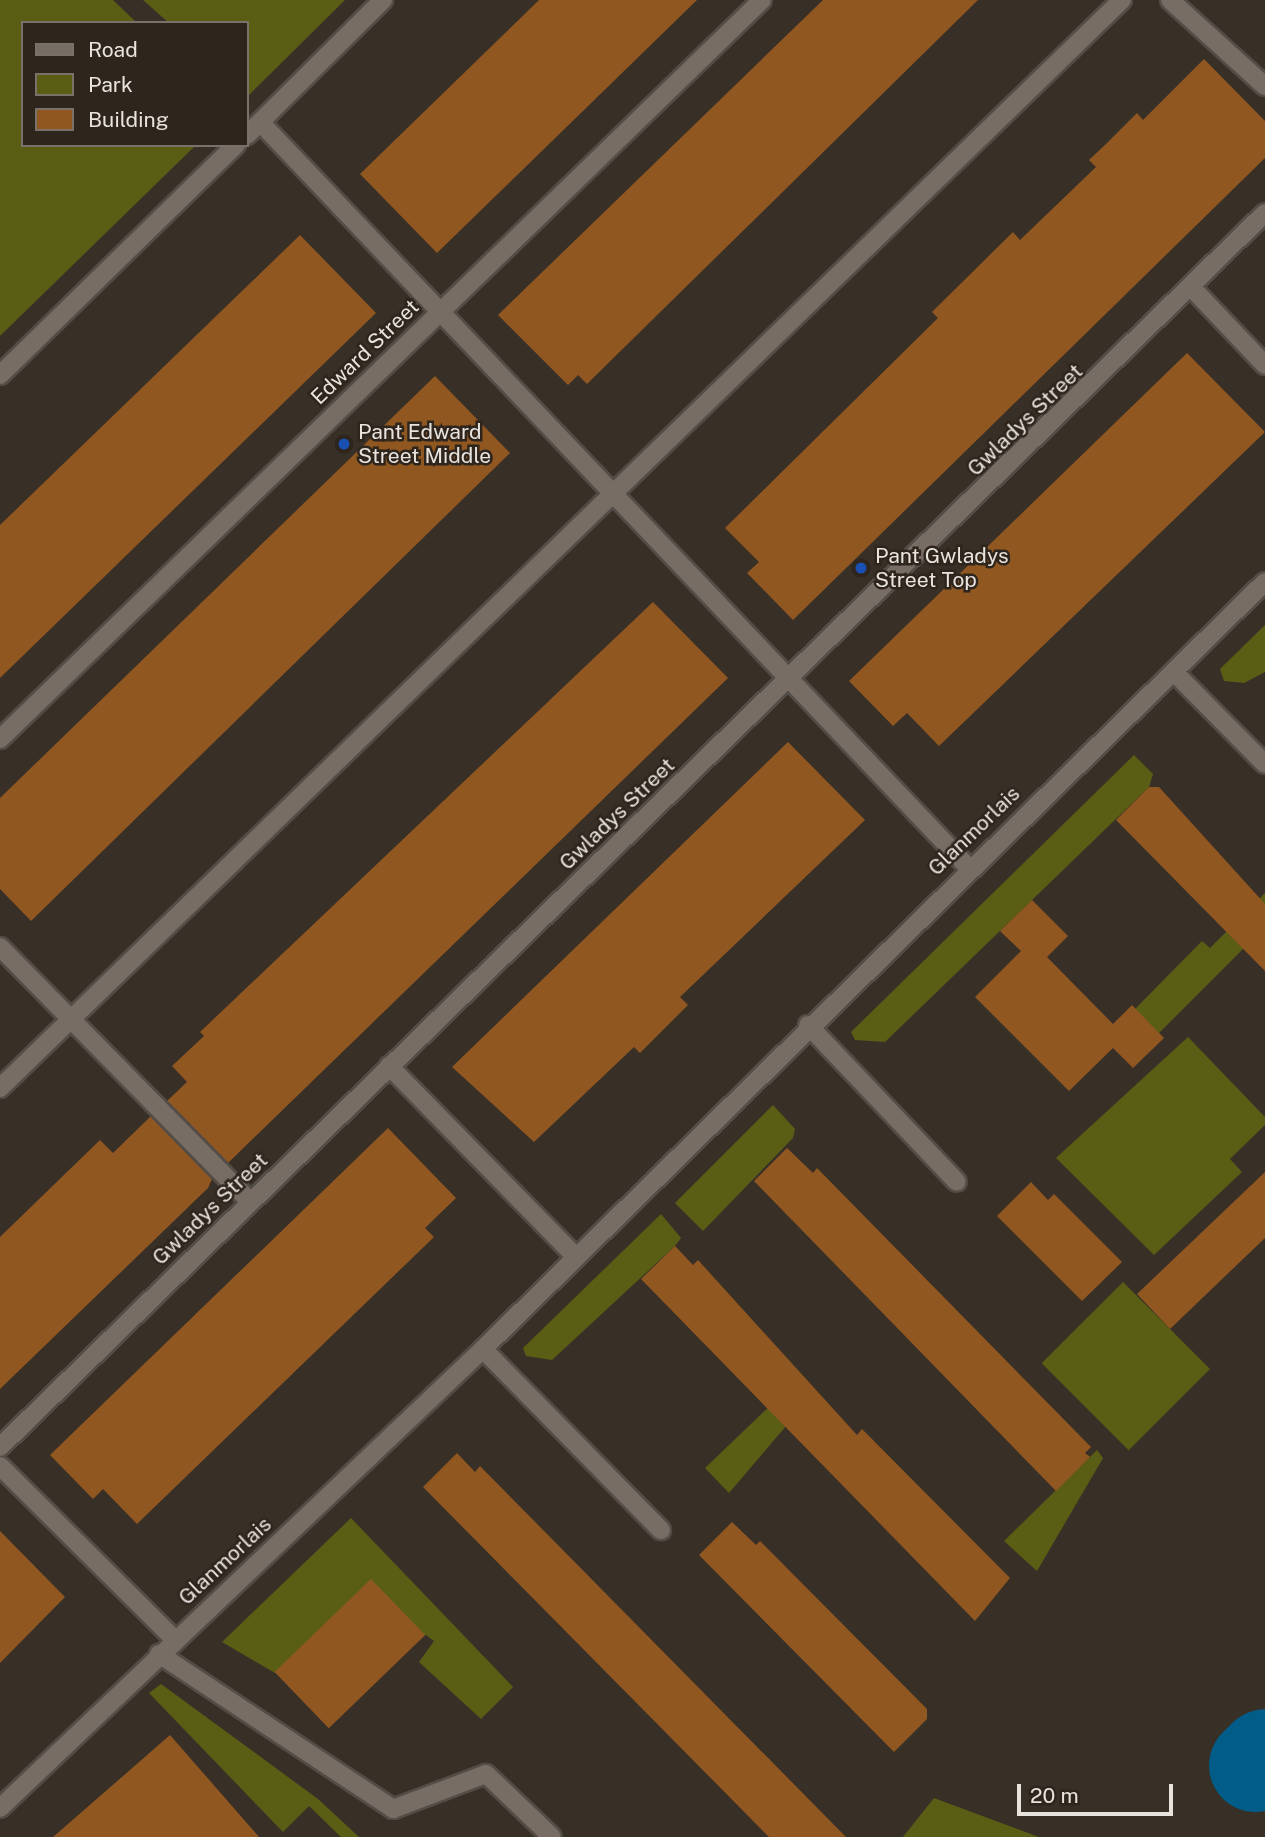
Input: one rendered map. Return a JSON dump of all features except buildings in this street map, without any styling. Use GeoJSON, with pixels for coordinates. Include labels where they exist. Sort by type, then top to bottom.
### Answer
{"type":"FeatureCollection","features":[{"type":"Feature","properties":{"kind":"street"},"geometry":{"type":"LineString","coordinates":[[383,0],[253,129],[436,314],[968,867]]}},
{"type":"Feature","properties":{"kind":"street","name":"Edward Street"},"geometry":{"type":"LineString","coordinates":[[0,739],[762,0]]}},
{"type":"Feature","properties":{"kind":"street"},"geometry":{"type":"LineString","coordinates":[[0,1088],[613,499],[1122,0]]}},
{"type":"Feature","properties":{"kind":"street"},"geometry":{"type":"LineString","coordinates":[[1170,0],[1265,86]]}},
{"type":"Feature","properties":{"kind":"street"},"geometry":{"type":"LineString","coordinates":[[0,375],[234,147]]}},
{"type":"Feature","properties":{"kind":"street","name":"Gwladys Street"},"geometry":{"type":"LineString","coordinates":[[0,1447],[389,1066],[1193,289],[1265,213]]}},
{"type":"Feature","properties":{"kind":"street"},"geometry":{"type":"LineString","coordinates":[[1193,289],[1265,365]]}},
{"type":"Feature","properties":{"kind":"street","name":"Glanmorlais"},"geometry":{"type":"LineString","coordinates":[[0,1808],[174,1639],[483,1349],[573,1254],[968,867],[1265,582]]}},
{"type":"Feature","properties":{"kind":"street"},"geometry":{"type":"LineString","coordinates":[[1174,671],[1265,764]]}},
{"type":"Feature","properties":{"kind":"street"},"geometry":{"type":"LineString","coordinates":[[0,947],[250,1202]]}},
{"type":"Feature","properties":{"kind":"street"},"geometry":{"type":"LineString","coordinates":[[808,1025],[957,1182]]}},
{"type":"Feature","properties":{"kind":"street"},"geometry":{"type":"LineString","coordinates":[[389,1066],[573,1254]]}},
{"type":"Feature","properties":{"kind":"street"},"geometry":{"type":"LineString","coordinates":[[483,1349],[661,1530]]}},
{"type":"Feature","properties":{"kind":"street"},"geometry":{"type":"LineString","coordinates":[[0,1466],[174,1639]]}},
{"type":"Feature","properties":{"kind":"street"},"geometry":{"type":"LineString","coordinates":[[159,1654],[393,1809],[486,1774],[552,1837]]}},
{"type":"Feature","properties":{"kind":"green space"},"geometry":{"type":"Polygon","coordinates":[[[0,0],[113,0],[135,21],[21,21],[21,147],[194,147],[0,336],[0,0]]]}},
{"type":"Feature","properties":{"kind":"green space"},"geometry":{"type":"Polygon","coordinates":[[[143,0],[345,0],[249,95],[248,21],[167,21],[143,0]]]}},
{"type":"Feature","properties":{"kind":"green space"},"geometry":{"type":"Polygon","coordinates":[[[1265,625],[1265,672],[1244,683],[1224,681],[1220,669],[1265,625]]]}},
{"type":"Feature","properties":{"kind":"green space"},"geometry":{"type":"Polygon","coordinates":[[[1134,755],[1153,774],[1149,787],[885,1042],[855,1040],[851,1032],[1134,755]]]}},
{"type":"Feature","properties":{"kind":"green space"},"geometry":{"type":"Polygon","coordinates":[[[1265,893],[1265,927],[1159,1033],[1135,1009],[1202,941],[1210,948],[1265,893]]]}},
{"type":"Feature","properties":{"kind":"green space"},"geometry":{"type":"Polygon","coordinates":[[[1188,1037],[1265,1117],[1265,1125],[1230,1159],[1242,1172],[1154,1255],[1056,1158],[1188,1037]]]}},
{"type":"Feature","properties":{"kind":"green space"},"geometry":{"type":"Polygon","coordinates":[[[773,1105],[795,1129],[793,1138],[703,1231],[675,1203],[773,1105]]]}},
{"type":"Feature","properties":{"kind":"green space"},"geometry":{"type":"Polygon","coordinates":[[[661,1214],[681,1238],[675,1246],[552,1360],[526,1356],[523,1348],[661,1214]]]}},
{"type":"Feature","properties":{"kind":"green space"},"geometry":{"type":"Polygon","coordinates":[[[1123,1282],[1210,1369],[1129,1450],[1042,1363],[1123,1282]]]}},
{"type":"Feature","properties":{"kind":"green space"},"geometry":{"type":"Polygon","coordinates":[[[801,1376],[793,1418],[729,1493],[705,1468],[801,1376]]]}},
{"type":"Feature","properties":{"kind":"green space"},"geometry":{"type":"Polygon","coordinates":[[[1097,1450],[1103,1458],[1037,1571],[1004,1541],[1097,1450]]]}},
{"type":"Feature","properties":{"kind":"green space"},"geometry":{"type":"Polygon","coordinates":[[[351,1518],[513,1687],[481,1719],[419,1662],[434,1641],[426,1635],[275,1673],[222,1642],[351,1518]]]}},
{"type":"Feature","properties":{"kind":"green space"},"geometry":{"type":"Polygon","coordinates":[[[161,1684],[318,1799],[359,1837],[341,1837],[309,1806],[283,1832],[149,1693],[161,1684]]]}},
{"type":"Feature","properties":{"kind":"green space"},"geometry":{"type":"Polygon","coordinates":[[[934,1798],[1039,1837],[903,1837],[934,1798]]]}},
{"type":"Feature","properties":{"kind":"waterway"},"geometry":{"type":"LineString","coordinates":[[1255,1765],[1265,1755]]}},
{"type":"Feature","properties":{"kind":"place","name":"Pant Edward Street Middle"},"geometry":{"type":"Point","coordinates":[344,444]}},
{"type":"Feature","properties":{"kind":"place","name":"Pant Gwladys Street Top"},"geometry":{"type":"Point","coordinates":[861,568]}}]}
